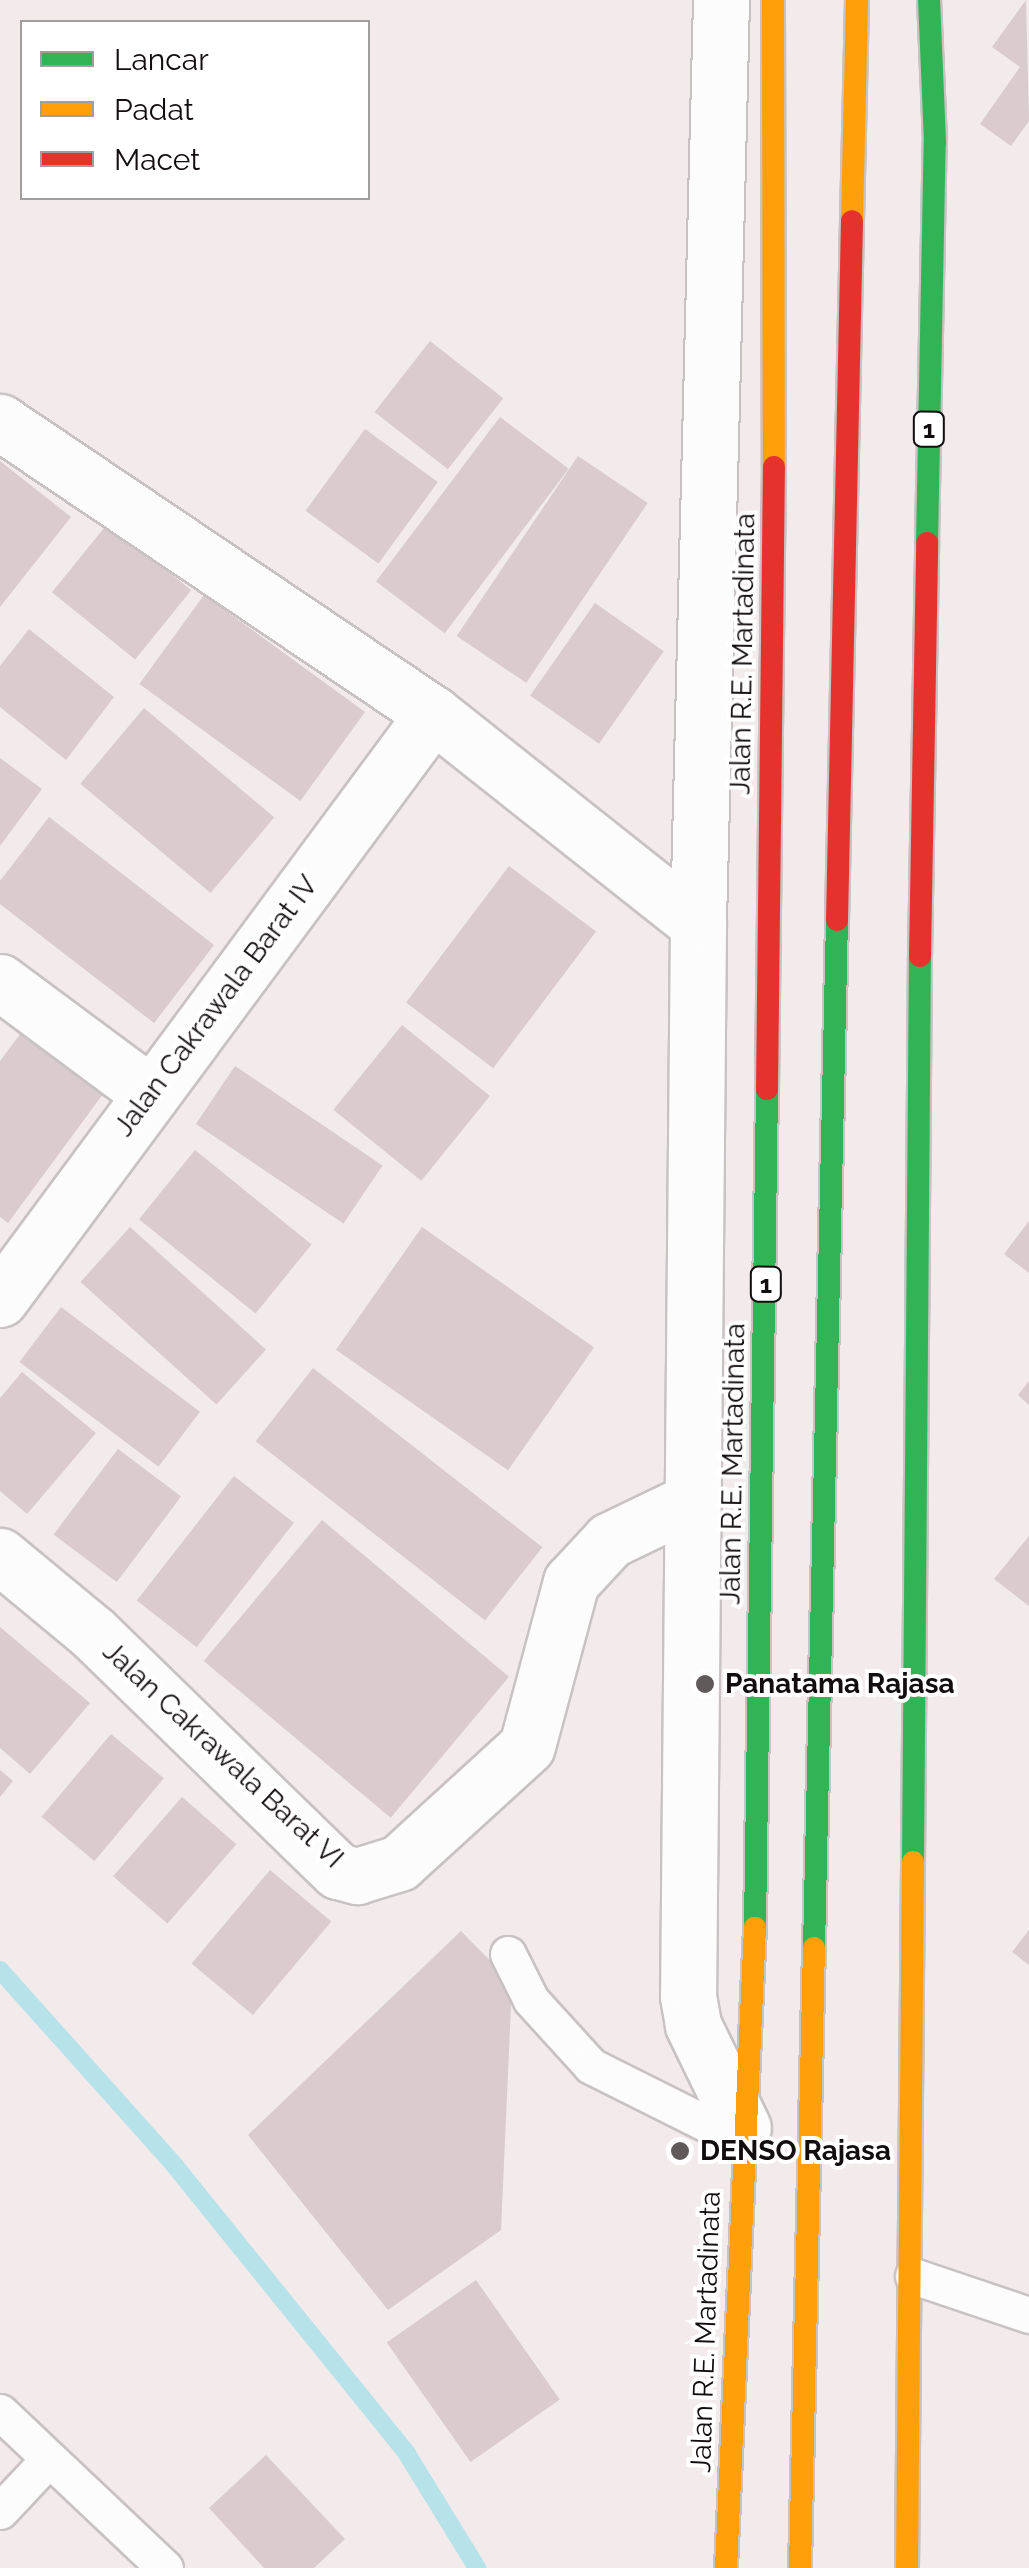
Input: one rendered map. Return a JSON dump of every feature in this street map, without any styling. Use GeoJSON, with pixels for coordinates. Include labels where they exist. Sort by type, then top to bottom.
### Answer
{"type":"FeatureCollection","features":[{"type":"Feature","properties":{"kind":"highway","name":"Jalan R.E. Martadinata"},"geometry":{"type":"LineString","coordinates":[[726,2568],[743,2135],[754,2014],[758,1836],[776,234],[773,0]]}},
{"type":"Feature","properties":{"kind":"highway"},"geometry":{"type":"LineString","coordinates":[[800,2568],[850,154],[858,0]]}},
{"type":"Feature","properties":{"kind":"highway","name":"1"},"geometry":{"type":"LineString","coordinates":[[906,2568],[913,2276],[921,857],[935,142],[929,0]]}},
{"type":"Feature","properties":{"kind":"street"},"geometry":{"type":"LineString","coordinates":[[721,0],[698,924],[688,1996],[694,2025],[743,2135]]}},
{"type":"Feature","properties":{"kind":"street"},"geometry":{"type":"LineString","coordinates":[[0,422],[433,714],[698,924]]}},
{"type":"Feature","properties":{"kind":"street","name":"Jalan Cakrawala Barat IV"},"geometry":{"type":"LineString","coordinates":[[0,1298],[433,714]]}},
{"type":"Feature","properties":{"kind":"street"},"geometry":{"type":"LineString","coordinates":[[0,982],[152,1094]]}},
{"type":"Feature","properties":{"kind":"street","name":"Jalan Cakrawala Barat VI"},"geometry":{"type":"LineString","coordinates":[[0,1556],[92,1632],[338,1870],[357,1876],[400,1863],[527,1746],[570,1582],[610,1540],[693,1500]]}},
{"type":"Feature","properties":{"kind":"lane"},"geometry":{"type":"LineString","coordinates":[[508,1954],[531,2000],[591,2066],[743,2135]]}},
{"type":"Feature","properties":{"kind":"lane"},"geometry":{"type":"LineString","coordinates":[[913,2276],[1029,2315]]}},
{"type":"Feature","properties":{"kind":"lane"},"geometry":{"type":"LineString","coordinates":[[0,2412],[47,2461],[164,2568]]}},
{"type":"Feature","properties":{"kind":"lane"},"geometry":{"type":"LineString","coordinates":[[0,2511],[47,2461]]}},
{"type":"Feature","properties":{"kind":"building"},"geometry":{"type":"Polygon","coordinates":[[[1026,0],[1029,121],[1011,146],[980,124],[1020,67],[992,47],[1026,0]]]}},
{"type":"Feature","properties":{"kind":"building"},"geometry":{"type":"Polygon","coordinates":[[[430,341],[503,398],[448,469],[375,412],[430,341]]]}},
{"type":"Feature","properties":{"kind":"building"},"geometry":{"type":"Polygon","coordinates":[[[500,417],[569,469],[445,633],[376,582],[500,417]]]}},
{"type":"Feature","properties":{"kind":"building"},"geometry":{"type":"Polygon","coordinates":[[[365,429],[438,482],[378,564],[306,511],[365,429]]]}},
{"type":"Feature","properties":{"kind":"building"},"geometry":{"type":"Polygon","coordinates":[[[578,456],[648,503],[526,683],[457,636],[578,456]]]}},
{"type":"Feature","properties":{"kind":"building"},"geometry":{"type":"Polygon","coordinates":[[[0,461],[71,517],[0,607],[0,461]]]}},
{"type":"Feature","properties":{"kind":"building"},"geometry":{"type":"Polygon","coordinates":[[[108,523],[191,590],[135,660],[52,592],[108,523]]]}},
{"type":"Feature","properties":{"kind":"building"},"geometry":{"type":"Polygon","coordinates":[[[204,595],[365,712],[300,801],[139,684],[204,595]]]}},
{"type":"Feature","properties":{"kind":"building"},"geometry":{"type":"Polygon","coordinates":[[[595,603],[664,651],[599,744],[530,696],[595,603]]]}},
{"type":"Feature","properties":{"kind":"building"},"geometry":{"type":"Polygon","coordinates":[[[29,629],[114,697],[66,760],[0,707],[0,666],[29,629]]]}},
{"type":"Feature","properties":{"kind":"building"},"geometry":{"type":"Polygon","coordinates":[[[144,708],[274,817],[211,893],[80,784],[144,708]]]}},
{"type":"Feature","properties":{"kind":"building"},"geometry":{"type":"Polygon","coordinates":[[[0,758],[42,789],[0,846],[0,758]]]}},
{"type":"Feature","properties":{"kind":"building"},"geometry":{"type":"Polygon","coordinates":[[[49,817],[214,945],[154,1023],[0,904],[0,881],[49,817]]]}},
{"type":"Feature","properties":{"kind":"building"},"geometry":{"type":"Polygon","coordinates":[[[509,866],[596,932],[493,1068],[406,1003],[509,866]]]}},
{"type":"Feature","properties":{"kind":"building"},"geometry":{"type":"Polygon","coordinates":[[[402,1025],[490,1096],[421,1181],[333,1110],[402,1025]]]}},
{"type":"Feature","properties":{"kind":"building"},"geometry":{"type":"Polygon","coordinates":[[[21,1033],[103,1094],[8,1223],[0,1217],[0,1061],[21,1033]]]}},
{"type":"Feature","properties":{"kind":"building"},"geometry":{"type":"Polygon","coordinates":[[[235,1066],[383,1166],[343,1224],[196,1124],[235,1066]]]}},
{"type":"Feature","properties":{"kind":"building"},"geometry":{"type":"Polygon","coordinates":[[[195,1150],[312,1244],[256,1314],[139,1219],[195,1150]]]}},
{"type":"Feature","properties":{"kind":"building"},"geometry":{"type":"Polygon","coordinates":[[[1029,1221],[1029,1273],[1004,1254],[1029,1221]]]}},
{"type":"Feature","properties":{"kind":"building"},"geometry":{"type":"Polygon","coordinates":[[[130,1227],[266,1349],[216,1404],[80,1282],[130,1227]]]}},
{"type":"Feature","properties":{"kind":"building"},"geometry":{"type":"Polygon","coordinates":[[[422,1227],[594,1347],[508,1470],[336,1350],[422,1227]]]}},
{"type":"Feature","properties":{"kind":"building"},"geometry":{"type":"Polygon","coordinates":[[[61,1307],[200,1412],[158,1467],[19,1362],[61,1307]]]}},
{"type":"Feature","properties":{"kind":"building"},"geometry":{"type":"Polygon","coordinates":[[[313,1368],[542,1547],[485,1620],[256,1441],[313,1368]]]}},
{"type":"Feature","properties":{"kind":"building"},"geometry":{"type":"Polygon","coordinates":[[[22,1372],[96,1433],[27,1514],[0,1491],[0,1398],[22,1372]]]}},
{"type":"Feature","properties":{"kind":"building"},"geometry":{"type":"Polygon","coordinates":[[[1029,1381],[1029,1405],[1018,1395],[1029,1381]]]}},
{"type":"Feature","properties":{"kind":"building"},"geometry":{"type":"Polygon","coordinates":[[[118,1449],[181,1497],[117,1582],[54,1534],[118,1449]]]}},
{"type":"Feature","properties":{"kind":"building"},"geometry":{"type":"Polygon","coordinates":[[[234,1476],[294,1523],[197,1647],[137,1601],[234,1476]]]}},
{"type":"Feature","properties":{"kind":"building"},"geometry":{"type":"Polygon","coordinates":[[[322,1520],[509,1677],[391,1818],[204,1661],[322,1520]]]}},
{"type":"Feature","properties":{"kind":"building"},"geometry":{"type":"Polygon","coordinates":[[[1029,1536],[1029,1606],[994,1579],[1029,1536]]]}},
{"type":"Feature","properties":{"kind":"building"},"geometry":{"type":"Polygon","coordinates":[[[0,1627],[90,1703],[30,1774],[0,1748],[0,1627]]]}},
{"type":"Feature","properties":{"kind":"building"},"geometry":{"type":"Polygon","coordinates":[[[111,1734],[164,1778],[94,1861],[42,1817],[111,1734]]]}},
{"type":"Feature","properties":{"kind":"building"},"geometry":{"type":"Polygon","coordinates":[[[0,1770],[13,1781],[0,1797],[0,1770]]]}},
{"type":"Feature","properties":{"kind":"building"},"geometry":{"type":"Polygon","coordinates":[[[182,1797],[236,1844],[167,1923],[113,1876],[182,1797]]]}},
{"type":"Feature","properties":{"kind":"building"},"geometry":{"type":"Polygon","coordinates":[[[270,1870],[331,1921],[253,2015],[192,1963],[270,1870]]]}},
{"type":"Feature","properties":{"kind":"building"},"geometry":{"type":"Polygon","coordinates":[[[1029,1930],[1029,1965],[1012,1952],[1029,1930]]]}},
{"type":"Feature","properties":{"kind":"building"},"geometry":{"type":"Polygon","coordinates":[[[461,1931],[512,1983],[501,2230],[388,2310],[248,2135],[461,1931]]]}},
{"type":"Feature","properties":{"kind":"building"},"geometry":{"type":"Polygon","coordinates":[[[476,2280],[560,2400],[470,2462],[387,2343],[476,2280]]]}},
{"type":"Feature","properties":{"kind":"building"},"geometry":{"type":"Polygon","coordinates":[[[266,2455],[345,2539],[314,2568],[264,2568],[209,2508],[266,2455]]]}},
{"type":"Feature","properties":{"kind":"waterway"},"geometry":{"type":"LineString","coordinates":[[0,1970],[175,2166],[407,2454],[477,2568]]}},
{"type":"Feature","properties":{"kind":"traffic: fast"},"geometry":{"type":"LineString","coordinates":[[927,543],[935,142],[929,0]]}},
{"type":"Feature","properties":{"kind":"traffic: fast"},"geometry":{"type":"LineString","coordinates":[[814,1948],[837,920]]}},
{"type":"Feature","properties":{"kind":"traffic: fast"},"geometry":{"type":"LineString","coordinates":[[913,1862],[920,956]]}},
{"type":"Feature","properties":{"kind":"traffic: fast"},"geometry":{"type":"LineString","coordinates":[[755,1928],[767,1089]]}},
{"type":"Feature","properties":{"kind":"traffic: slow"},"geometry":{"type":"LineString","coordinates":[[773,0],[774,467]]}},
{"type":"Feature","properties":{"kind":"traffic: slow"},"geometry":{"type":"LineString","coordinates":[[852,221],[857,0]]}},
{"type":"Feature","properties":{"kind":"traffic: slow"},"geometry":{"type":"LineString","coordinates":[[907,2568],[913,1862]]}},
{"type":"Feature","properties":{"kind":"traffic: slow"},"geometry":{"type":"LineString","coordinates":[[726,2568],[755,1928]]}},
{"type":"Feature","properties":{"kind":"traffic: slow"},"geometry":{"type":"LineString","coordinates":[[800,2568],[814,1948]]}},
{"type":"Feature","properties":{"kind":"traffic: jam"},"geometry":{"type":"LineString","coordinates":[[837,920],[852,221]]}},
{"type":"Feature","properties":{"kind":"traffic: jam"},"geometry":{"type":"LineString","coordinates":[[767,1089],[774,467]]}},
{"type":"Feature","properties":{"kind":"traffic: jam"},"geometry":{"type":"LineString","coordinates":[[920,956],[927,543]]}},
{"type":"Feature","properties":{"kind":"place","name":"Panatama Rajasa"},"geometry":{"type":"Point","coordinates":[705,1684]}},
{"type":"Feature","properties":{"kind":"place","name":"DENSO Rajasa"},"geometry":{"type":"Point","coordinates":[680,2151]}}]}
